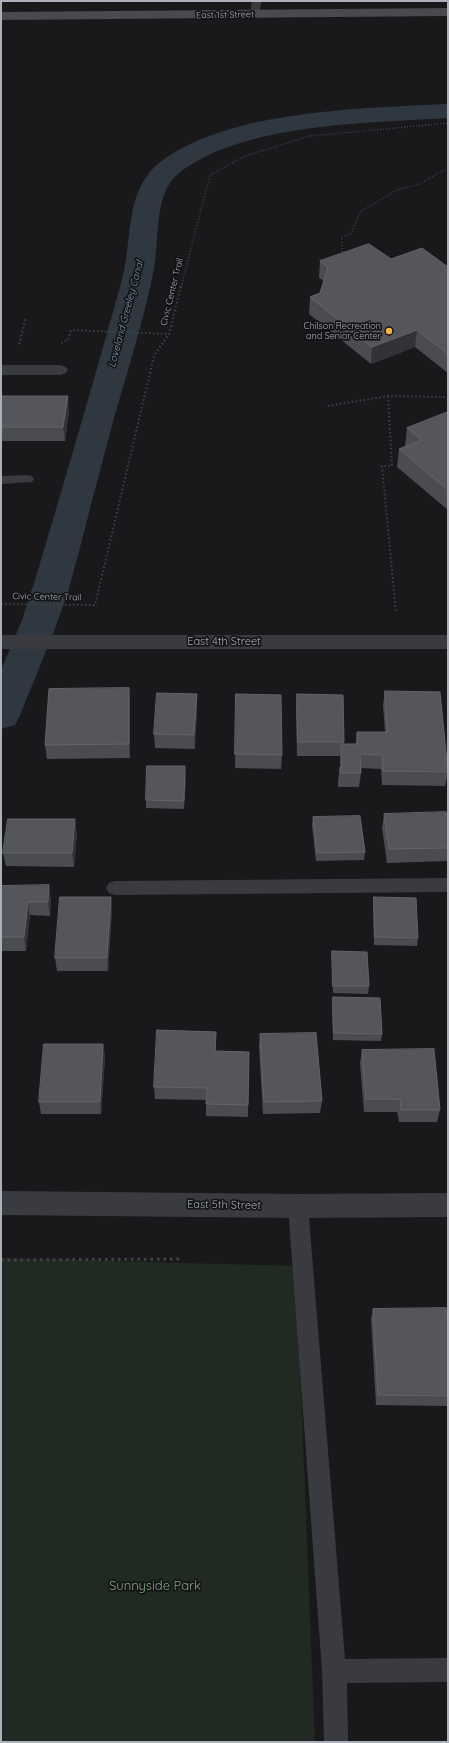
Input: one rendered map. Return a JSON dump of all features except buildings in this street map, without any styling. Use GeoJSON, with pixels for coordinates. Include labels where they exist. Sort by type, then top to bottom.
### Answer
{"type":"FeatureCollection","features":[{"type":"Feature","properties":{"kind":"main road","name":"East 1st Street"},"geometry":{"type":"LineString","coordinates":[[1,16],[448,12]]}},
{"type":"Feature","properties":{"kind":"street"},"geometry":{"type":"LineString","coordinates":[[1,370],[60,370]]}},
{"type":"Feature","properties":{"kind":"street","name":"East 4th Street"},"geometry":{"type":"LineString","coordinates":[[1,642],[448,642]]}},
{"type":"Feature","properties":{"kind":"street","name":"East 5th Street"},"geometry":{"type":"LineString","coordinates":[[1,1203],[298,1206],[448,1205]]}},
{"type":"Feature","properties":{"kind":"lane"},"geometry":{"type":"LineString","coordinates":[[255,14],[257,1]]}},
{"type":"Feature","properties":{"kind":"lane"},"geometry":{"type":"LineString","coordinates":[[1,480],[27,479]]}},
{"type":"Feature","properties":{"kind":"lane"},"geometry":{"type":"LineString","coordinates":[[115,888],[448,885]]}},
{"type":"Feature","properties":{"kind":"lane"},"geometry":{"type":"LineString","coordinates":[[298,1206],[334,1671],[336,1742]]}},
{"type":"Feature","properties":{"kind":"lane"},"geometry":{"type":"LineString","coordinates":[[334,1671],[448,1670]]}},
{"type":"Feature","properties":{"kind":"path","name":"Civic Center Trail"},"geometry":{"type":"LineString","coordinates":[[1,604],[95,605],[152,362],[154,356],[169,334],[210,175],[246,156],[310,136],[448,123]]}},
{"type":"Feature","properties":{"kind":"path"},"geometry":{"type":"LineString","coordinates":[[342,256],[342,237],[351,234],[360,212],[397,190],[419,184],[448,168]]}},
{"type":"Feature","properties":{"kind":"path"},"geometry":{"type":"LineString","coordinates":[[94,330],[169,334]]}},
{"type":"Feature","properties":{"kind":"path"},"geometry":{"type":"LineString","coordinates":[[328,406],[388,396],[448,397]]}},
{"type":"Feature","properties":{"kind":"path"},"geometry":{"type":"LineString","coordinates":[[388,396],[392,466],[382,466],[397,618]]}},
{"type":"Feature","properties":{"kind":"path"},"geometry":{"type":"LineString","coordinates":[[1,1260],[180,1259]]}},
{"type":"Feature","properties":{"kind":"green space","name":"Sunnyside Park"},"geometry":{"type":"Polygon","coordinates":[[[1,1258],[296,1266],[315,1742],[1,1742],[1,1258]]]}},
{"type":"Feature","properties":{"kind":"waterway","name":"Loveland Greeley Canal"},"geometry":{"type":"LineString","coordinates":[[1,715],[40,620],[54,577],[139,271],[148,204],[158,179],[167,169],[192,152],[223,139],[260,130],[341,118],[448,111]]}},
{"type":"Feature","properties":{"kind":"place","name":"Chilson Recreation and Senior Center"},"geometry":{"type":"Point","coordinates":[389,331]}}]}
